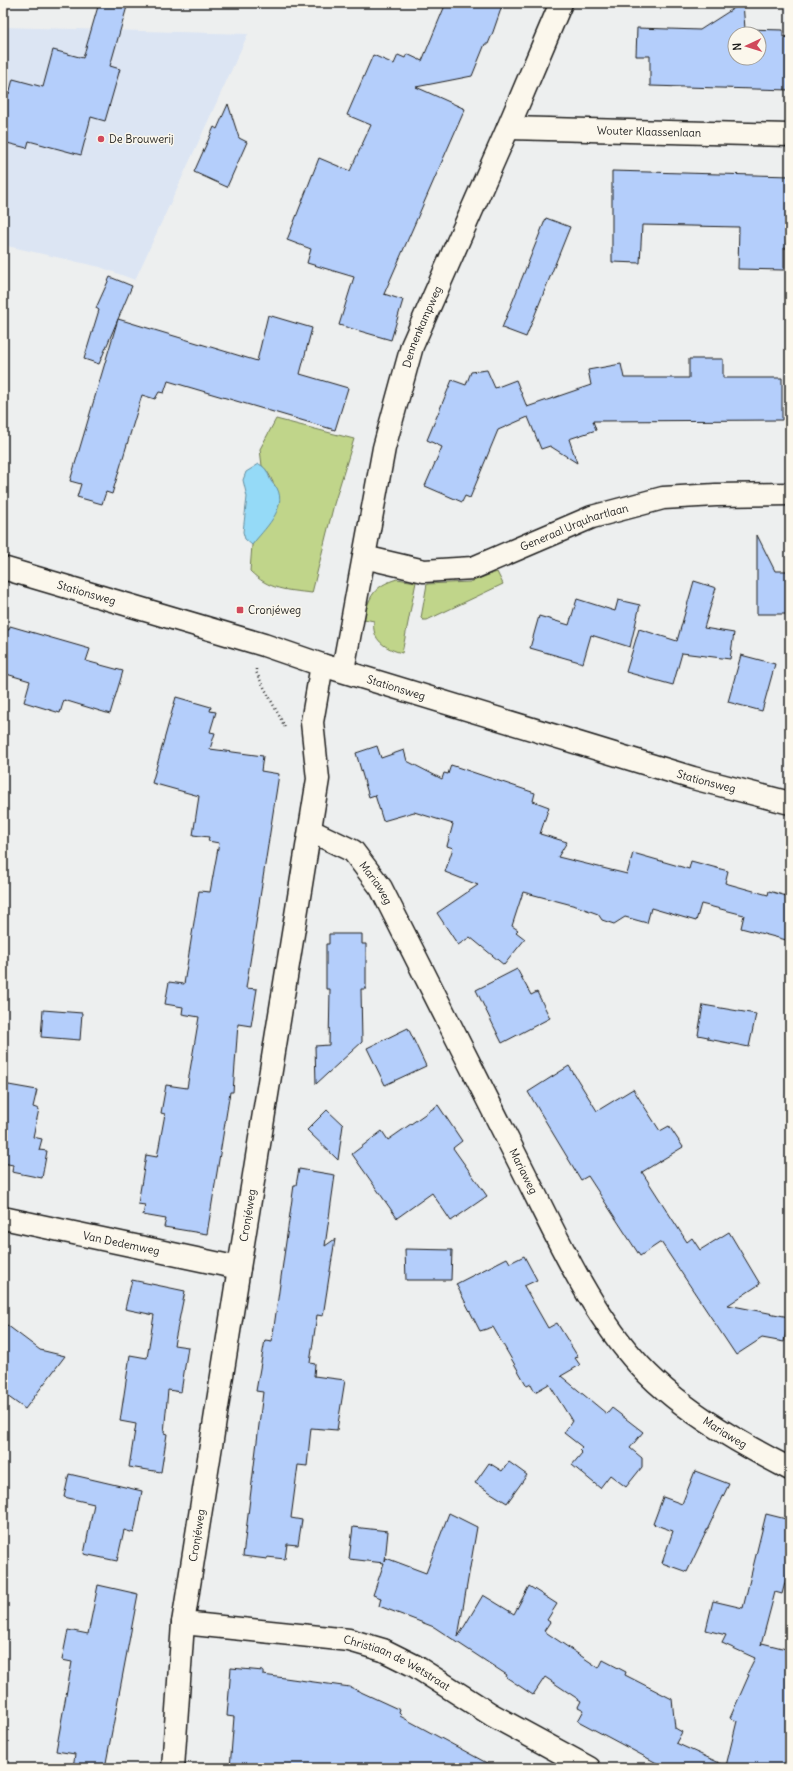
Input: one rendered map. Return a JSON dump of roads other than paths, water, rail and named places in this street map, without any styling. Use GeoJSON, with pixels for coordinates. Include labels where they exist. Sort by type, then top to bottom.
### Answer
{"type":"FeatureCollection","features":[{"type":"Feature","properties":{"kind":"street","name":"Dennenkampweg"},"geometry":{"type":"LineString","coordinates":[[343,670],[384,448],[412,346],[561,3]]}},
{"type":"Feature","properties":{"kind":"street","name":"Wouter Klaassenlaan"},"geometry":{"type":"LineString","coordinates":[[508,128],[790,135]]}},
{"type":"Feature","properties":{"kind":"street","name":"Generaal Urquhartlaan"},"geometry":{"type":"LineString","coordinates":[[364,557],[424,571],[472,568],[592,518],[664,498],[716,494],[790,494]]}},
{"type":"Feature","properties":{"kind":"street","name":"Stationsweg"},"geometry":{"type":"LineString","coordinates":[[3,568],[264,645],[322,665],[343,670],[693,778],[790,803]]}},
{"type":"Feature","properties":{"kind":"street","name":"Cronjéweg"},"geometry":{"type":"LineString","coordinates":[[173,1768],[184,1623],[239,1268],[311,831],[318,779],[312,722],[322,665]]}},
{"type":"Feature","properties":{"kind":"street","name":"Mariaweg"},"geometry":{"type":"LineString","coordinates":[[311,831],[353,851],[381,888],[568,1260],[605,1321],[633,1358],[667,1392],[713,1424],[790,1469]]}},
{"type":"Feature","properties":{"kind":"street","name":"Van Dedemweg"},"geometry":{"type":"LineString","coordinates":[[3,1218],[239,1268]]}},
{"type":"Feature","properties":{"kind":"street","name":"Christiaan de Wetstraat"},"geometry":{"type":"LineString","coordinates":[[184,1623],[349,1640],[383,1650],[415,1666],[492,1715],[589,1768]]}},
{"type":"Feature","properties":{"kind":"water"},"geometry":{"type":"Polygon","coordinates":[[[259,464],[266,469],[280,496],[277,511],[273,519],[252,545],[245,539],[243,532],[247,497],[243,480],[246,472],[259,464]]]}},
{"type":"Feature","properties":{"kind":"place","name":"De Brouwerij"},"geometry":{"type":"Point","coordinates":[101,139]}},
{"type":"Feature","properties":{"kind":"place","name":"Cronjéweg"},"geometry":{"type":"Point","coordinates":[240,610]}}]}
